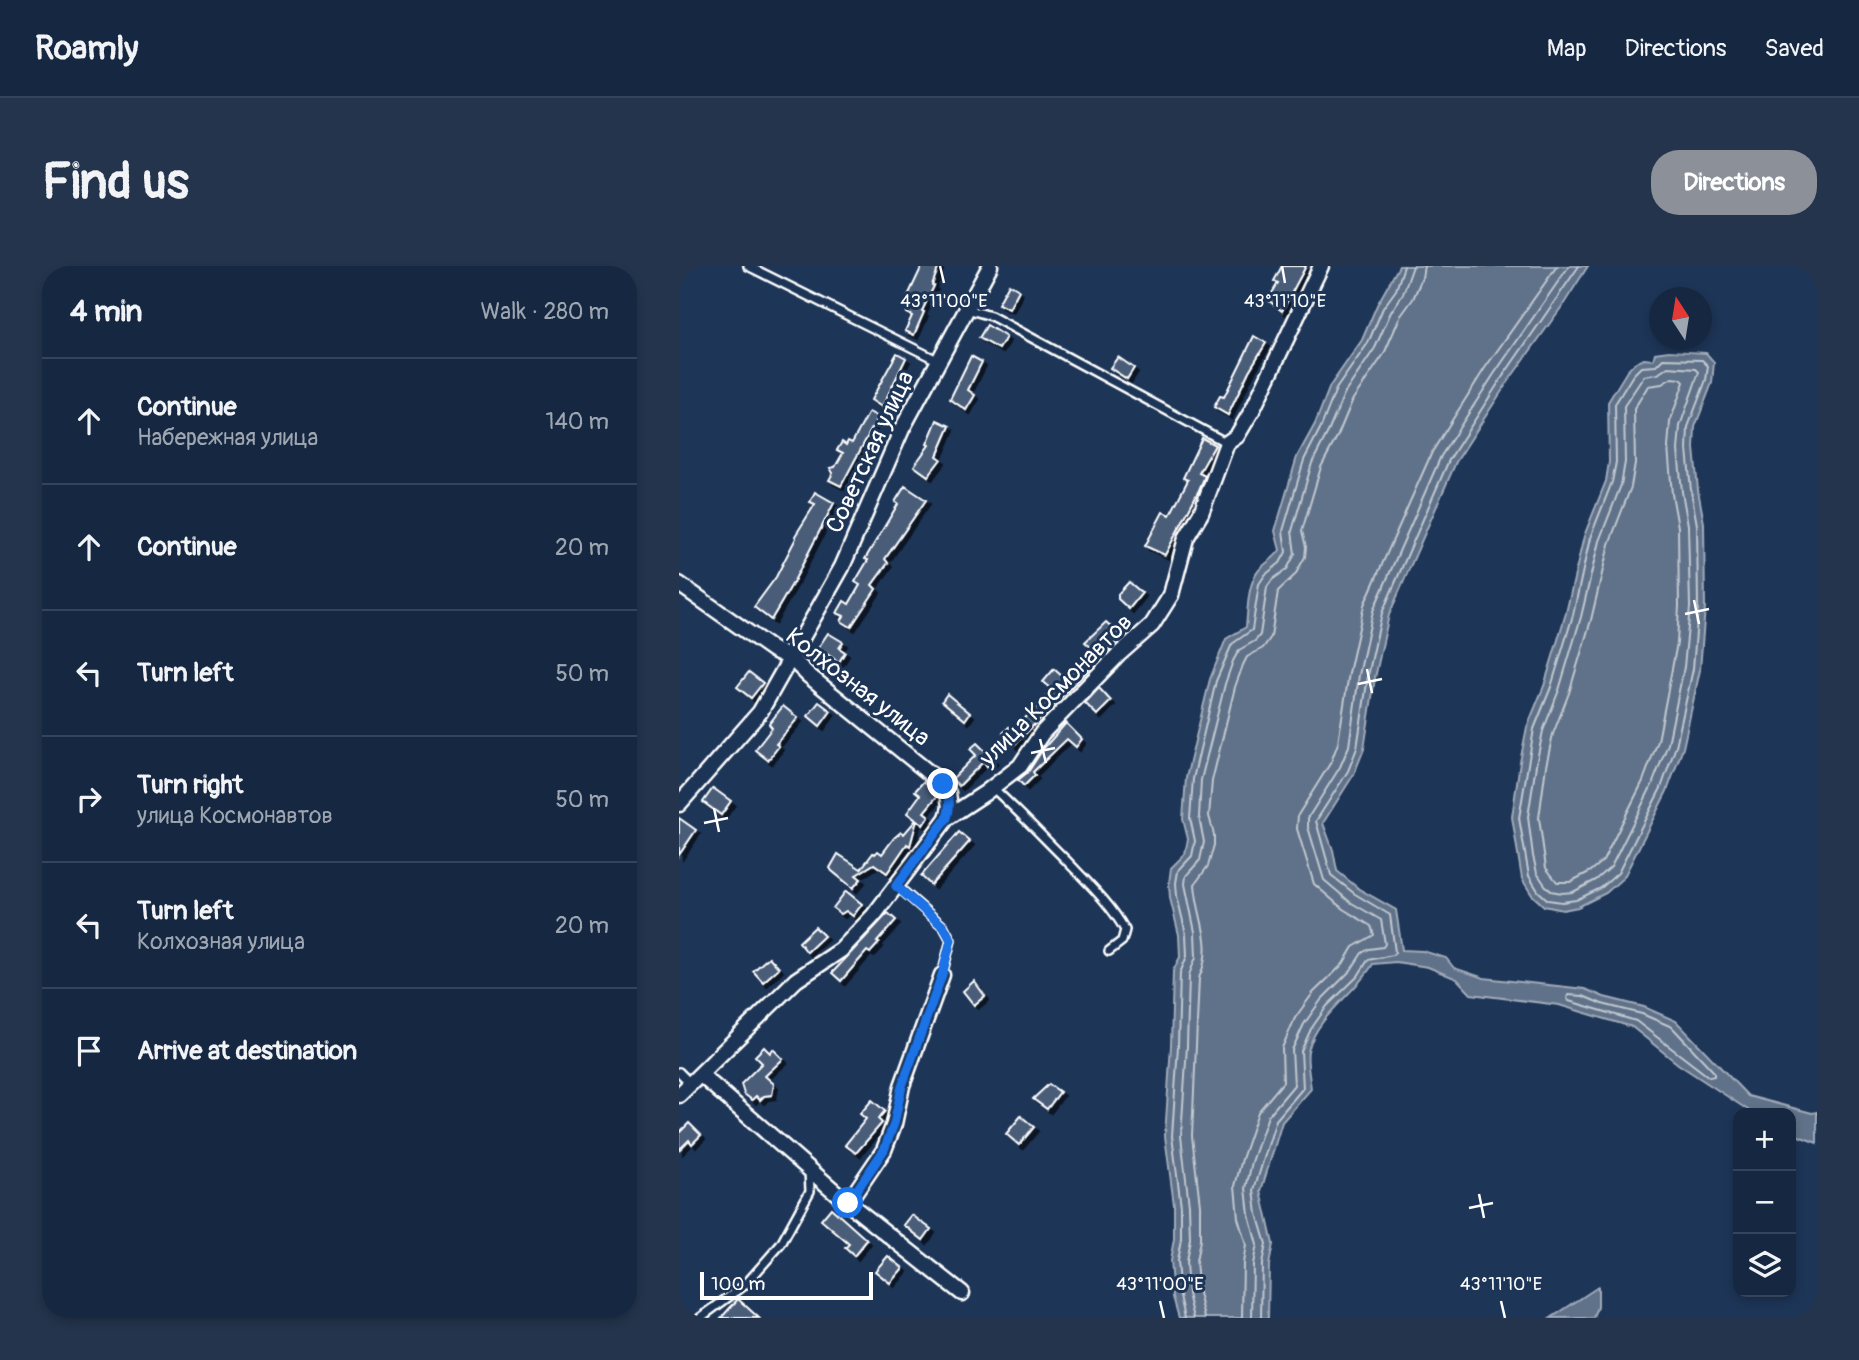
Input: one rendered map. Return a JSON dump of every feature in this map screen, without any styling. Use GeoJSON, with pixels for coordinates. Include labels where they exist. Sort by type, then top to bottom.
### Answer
{"type":"FeatureCollection","features":[{"type":"Feature","properties":{"kind":"street","name":"Советская улица"},"geometry":{"type":"LineString","coordinates":[[679,804],[760,712],[842,567],[902,429],[990,266]]}},
{"type":"Feature","properties":{"kind":"street","name":"улица Космонавтов"},"geometry":{"type":"LineString","coordinates":[[679,1095],[796,980],[841,950],[874,915],[947,818],[1020,766],[1042,733],[1118,655],[1152,625],[1171,595],[1186,538],[1201,513],[1227,443],[1237,436],[1253,409],[1321,266]]}},
{"type":"Feature","properties":{"kind":"street","name":"Колхозная улица"},"geometry":{"type":"LineString","coordinates":[[679,584],[773,650],[791,657],[809,675],[943,784],[948,793],[950,807],[947,818]]}},
{"type":"Feature","properties":{"kind":"street"},"geometry":{"type":"LineString","coordinates":[[848,1203],[884,1150],[894,1124],[902,1086],[942,975]]}},
{"type":"Feature","properties":{"kind":"street"},"geometry":{"type":"LineString","coordinates":[[696,1079],[962,1293]]}},
{"type":"Feature","properties":{"kind":"lane"},"geometry":{"type":"LineString","coordinates":[[748,266],[939,361]]}},
{"type":"Feature","properties":{"kind":"lane"},"geometry":{"type":"LineString","coordinates":[[967,309],[991,316],[1227,443]]}},
{"type":"Feature","properties":{"kind":"lane"},"geometry":{"type":"LineString","coordinates":[[992,788],[1017,809],[1118,916],[1125,930],[1122,941],[1109,951]]}},
{"type":"Feature","properties":{"kind":"lane"},"geometry":{"type":"LineString","coordinates":[[896,886],[944,927],[951,940],[942,975]]}},
{"type":"Feature","properties":{"kind":"lane"},"geometry":{"type":"LineString","coordinates":[[679,1072],[696,1079]]}},
{"type":"Feature","properties":{"kind":"lane"},"geometry":{"type":"LineString","coordinates":[[700,1318],[745,1285],[781,1244],[810,1191],[809,1169]]}},
{"type":"Feature","properties":{"kind":"water"},"geometry":{"type":"Polygon","coordinates":[[[1399,266],[1588,266],[1456,462],[1389,615],[1375,678],[1364,749],[1354,774],[1323,823],[1337,871],[1359,889],[1396,910],[1402,950],[1423,951],[1446,958],[1454,968],[1484,978],[1585,989],[1604,997],[1644,1007],[1676,1021],[1748,1096],[1793,1108],[1745,1108],[1678,1064],[1632,1027],[1559,1005],[1471,994],[1457,979],[1428,967],[1396,962],[1373,964],[1319,1026],[1313,1038],[1308,1051],[1311,1089],[1282,1122],[1261,1191],[1273,1244],[1269,1265],[1268,1318],[1179,1318],[1173,1297],[1170,1261],[1174,1239],[1174,1205],[1165,1136],[1173,971],[1180,957],[1179,935],[1169,883],[1171,868],[1185,854],[1188,839],[1183,819],[1186,778],[1210,679],[1226,639],[1246,627],[1252,582],[1262,567],[1280,550],[1275,531],[1297,457],[1315,424],[1330,386],[1362,340],[1377,305],[1399,266]]]}},
{"type":"Feature","properties":{"kind":"water"},"geometry":{"type":"Polygon","coordinates":[[[1655,353],[1706,353],[1714,362],[1712,383],[1695,427],[1694,448],[1704,523],[1705,607],[1700,670],[1683,748],[1667,791],[1624,877],[1606,893],[1578,907],[1563,910],[1544,906],[1532,895],[1522,879],[1512,817],[1520,762],[1527,727],[1544,686],[1566,613],[1584,536],[1606,481],[1609,462],[1608,402],[1627,371],[1636,362],[1653,360],[1655,353]]]}},
{"type":"Feature","properties":{"kind":"water"},"geometry":{"type":"Polygon","coordinates":[[[1796,1109],[1817,1112],[1817,1143],[1796,1135],[1796,1109]]]}},
{"type":"Feature","properties":{"kind":"water"},"geometry":{"type":"Polygon","coordinates":[[[1598,1287],[1598,1307],[1594,1318],[1551,1318],[1598,1287]]]}},
{"type":"Feature","properties":{"kind":"building"},"geometry":{"type":"Polygon","coordinates":[[[922,266],[939,266],[932,285],[934,286],[914,335],[905,331],[912,316],[906,313],[912,300],[907,298],[922,266]]]}},
{"type":"Feature","properties":{"kind":"building"},"geometry":{"type":"Polygon","coordinates":[[[1282,266],[1306,266],[1282,311],[1268,300],[1278,283],[1274,281],[1282,266]]]}},
{"type":"Feature","properties":{"kind":"building"},"geometry":{"type":"Polygon","coordinates":[[[1009,284],[1019,290],[1009,309],[998,304],[1009,284]]]}},
{"type":"Feature","properties":{"kind":"building"},"geometry":{"type":"Polygon","coordinates":[[[987,325],[1006,337],[999,349],[979,338],[987,325]]]}},
{"type":"Feature","properties":{"kind":"building"},"geometry":{"type":"Polygon","coordinates":[[[1254,336],[1266,343],[1228,415],[1214,407],[1220,396],[1224,397],[1254,336]]]}},
{"type":"Feature","properties":{"kind":"building"},"geometry":{"type":"Polygon","coordinates":[[[897,353],[906,358],[882,407],[871,400],[897,353]]]}},
{"type":"Feature","properties":{"kind":"building"},"geometry":{"type":"Polygon","coordinates":[[[971,356],[982,362],[968,390],[975,395],[966,410],[950,399],[971,356]]]}},
{"type":"Feature","properties":{"kind":"building"},"geometry":{"type":"Polygon","coordinates":[[[1118,357],[1134,368],[1127,379],[1110,368],[1118,357]]]}},
{"type":"Feature","properties":{"kind":"building"},"geometry":{"type":"Polygon","coordinates":[[[869,412],[878,417],[841,486],[829,480],[833,473],[830,468],[835,467],[843,453],[837,450],[842,442],[846,445],[848,441],[852,443],[869,412]]]}},
{"type":"Feature","properties":{"kind":"building"},"geometry":{"type":"Polygon","coordinates":[[[937,420],[950,426],[937,456],[941,459],[928,476],[914,466],[929,445],[927,444],[937,420]]]}},
{"type":"Feature","properties":{"kind":"building"},"geometry":{"type":"Polygon","coordinates":[[[1202,438],[1215,445],[1199,473],[1205,476],[1199,490],[1165,555],[1145,546],[1163,512],[1170,515],[1188,480],[1183,478],[1202,438]]]}},
{"type":"Feature","properties":{"kind":"building"},"geometry":{"type":"Polygon","coordinates":[[[905,486],[926,500],[885,559],[888,563],[872,585],[876,589],[851,627],[841,621],[844,616],[837,613],[844,601],[849,604],[860,585],[855,582],[868,560],[865,559],[898,504],[895,502],[905,486]]]}},
{"type":"Feature","properties":{"kind":"building"},"geometry":{"type":"Polygon","coordinates":[[[815,492],[834,503],[771,620],[754,607],[776,577],[795,536],[815,504],[810,502],[815,492]]]}},
{"type":"Feature","properties":{"kind":"building"},"geometry":{"type":"Polygon","coordinates":[[[1129,582],[1142,593],[1129,609],[1118,599],[1118,594],[1129,582]]]}},
{"type":"Feature","properties":{"kind":"building"},"geometry":{"type":"Polygon","coordinates":[[[1106,622],[1122,636],[1014,745],[1003,733],[1009,727],[1013,731],[1052,690],[1043,682],[1054,669],[1064,678],[1094,650],[1085,642],[1106,622]]]}},
{"type":"Feature","properties":{"kind":"building"},"geometry":{"type":"Polygon","coordinates":[[[828,633],[843,642],[839,648],[845,652],[839,662],[818,648],[828,633]]]}},
{"type":"Feature","properties":{"kind":"building"},"geometry":{"type":"Polygon","coordinates":[[[749,672],[763,683],[751,698],[737,687],[749,672]]]}},
{"type":"Feature","properties":{"kind":"building"},"geometry":{"type":"Polygon","coordinates":[[[1099,688],[1111,701],[1097,715],[1085,703],[1099,688]]]}},
{"type":"Feature","properties":{"kind":"building"},"geometry":{"type":"Polygon","coordinates":[[[947,694],[970,713],[965,720],[942,701],[947,694]]]}},
{"type":"Feature","properties":{"kind":"building"},"geometry":{"type":"Polygon","coordinates":[[[819,702],[831,711],[820,726],[808,716],[819,702]]]}},
{"type":"Feature","properties":{"kind":"building"},"geometry":{"type":"Polygon","coordinates":[[[783,706],[798,718],[776,744],[779,746],[768,760],[755,750],[772,728],[769,724],[783,706]]]}},
{"type":"Feature","properties":{"kind":"building"},"geometry":{"type":"Polygon","coordinates":[[[1066,723],[1082,739],[1076,747],[1067,739],[1033,772],[1035,775],[1024,786],[1018,780],[1028,772],[1043,749],[1066,723]]]}},
{"type":"Feature","properties":{"kind":"building"},"geometry":{"type":"Polygon","coordinates":[[[977,743],[994,760],[987,767],[983,762],[959,786],[952,779],[976,755],[970,749],[977,743]]]}},
{"type":"Feature","properties":{"kind":"building"},"geometry":{"type":"Polygon","coordinates":[[[924,781],[938,795],[924,812],[929,816],[923,825],[917,820],[910,846],[907,844],[887,873],[874,864],[856,875],[861,879],[853,888],[832,871],[830,868],[838,854],[861,869],[873,853],[878,851],[882,854],[894,838],[901,832],[904,834],[916,820],[907,813],[920,795],[915,791],[924,781]]]}},
{"type":"Feature","properties":{"kind":"building"},"geometry":{"type":"Polygon","coordinates":[[[713,788],[731,801],[721,815],[703,802],[713,788]]]}},
{"type":"Feature","properties":{"kind":"building"},"geometry":{"type":"Polygon","coordinates":[[[679,818],[696,830],[679,855],[679,818]]]}},
{"type":"Feature","properties":{"kind":"building"},"geometry":{"type":"Polygon","coordinates":[[[959,832],[970,841],[931,885],[921,876],[959,832]]]}},
{"type":"Feature","properties":{"kind":"building"},"geometry":{"type":"Polygon","coordinates":[[[846,891],[862,904],[853,916],[846,911],[841,914],[833,908],[846,891]]]}},
{"type":"Feature","properties":{"kind":"building"},"geometry":{"type":"Polygon","coordinates":[[[888,913],[896,920],[870,953],[867,951],[841,981],[832,973],[888,913]]]}},
{"type":"Feature","properties":{"kind":"building"},"geometry":{"type":"Polygon","coordinates":[[[815,927],[824,936],[807,952],[799,942],[815,927]]]}},
{"type":"Feature","properties":{"kind":"building"},"geometry":{"type":"Polygon","coordinates":[[[769,957],[779,968],[763,982],[753,971],[769,957]]]}},
{"type":"Feature","properties":{"kind":"building"},"geometry":{"type":"Polygon","coordinates":[[[974,981],[985,996],[974,1005],[963,991],[974,981]]]}},
{"type":"Feature","properties":{"kind":"building"},"geometry":{"type":"Polygon","coordinates":[[[764,1047],[770,1053],[773,1049],[783,1059],[765,1076],[774,1084],[772,1095],[764,1096],[760,1100],[756,1096],[752,1100],[744,1094],[741,1084],[762,1063],[755,1056],[764,1047]]]}},
{"type":"Feature","properties":{"kind":"building"},"geometry":{"type":"Polygon","coordinates":[[[1049,1084],[1060,1092],[1047,1109],[1033,1099],[1049,1084]]]}},
{"type":"Feature","properties":{"kind":"building"},"geometry":{"type":"Polygon","coordinates":[[[872,1100],[885,1111],[878,1119],[882,1123],[856,1153],[845,1145],[866,1119],[860,1114],[872,1100]]]}},
{"type":"Feature","properties":{"kind":"building"},"geometry":{"type":"Polygon","coordinates":[[[1021,1116],[1034,1127],[1019,1145],[1006,1134],[1021,1116]]]}},
{"type":"Feature","properties":{"kind":"building"},"geometry":{"type":"Polygon","coordinates":[[[689,1123],[701,1135],[692,1144],[689,1140],[679,1150],[679,1133],[689,1123]]]}},
{"type":"Feature","properties":{"kind":"building"},"geometry":{"type":"Polygon","coordinates":[[[831,1208],[867,1240],[854,1256],[845,1248],[849,1244],[821,1220],[831,1208]]]}},
{"type":"Feature","properties":{"kind":"building"},"geometry":{"type":"Polygon","coordinates":[[[912,1215],[931,1229],[923,1240],[904,1225],[912,1215]]]}},
{"type":"Feature","properties":{"kind":"building"},"geometry":{"type":"Polygon","coordinates":[[[888,1256],[903,1268],[890,1283],[875,1271],[888,1256]]]}},
{"type":"Feature","properties":{"kind":"building"},"geometry":{"type":"Polygon","coordinates":[[[738,1299],[759,1318],[721,1318],[738,1299]]]}},
{"type":"Feature","properties":{"kind":"route"},"geometry":{"type":"LineString","coordinates":[[848,1203],[884,1150],[894,1124],[902,1086],[942,975],[951,940],[944,927],[896,886],[947,818],[950,807],[948,793],[943,784]]}}]}
